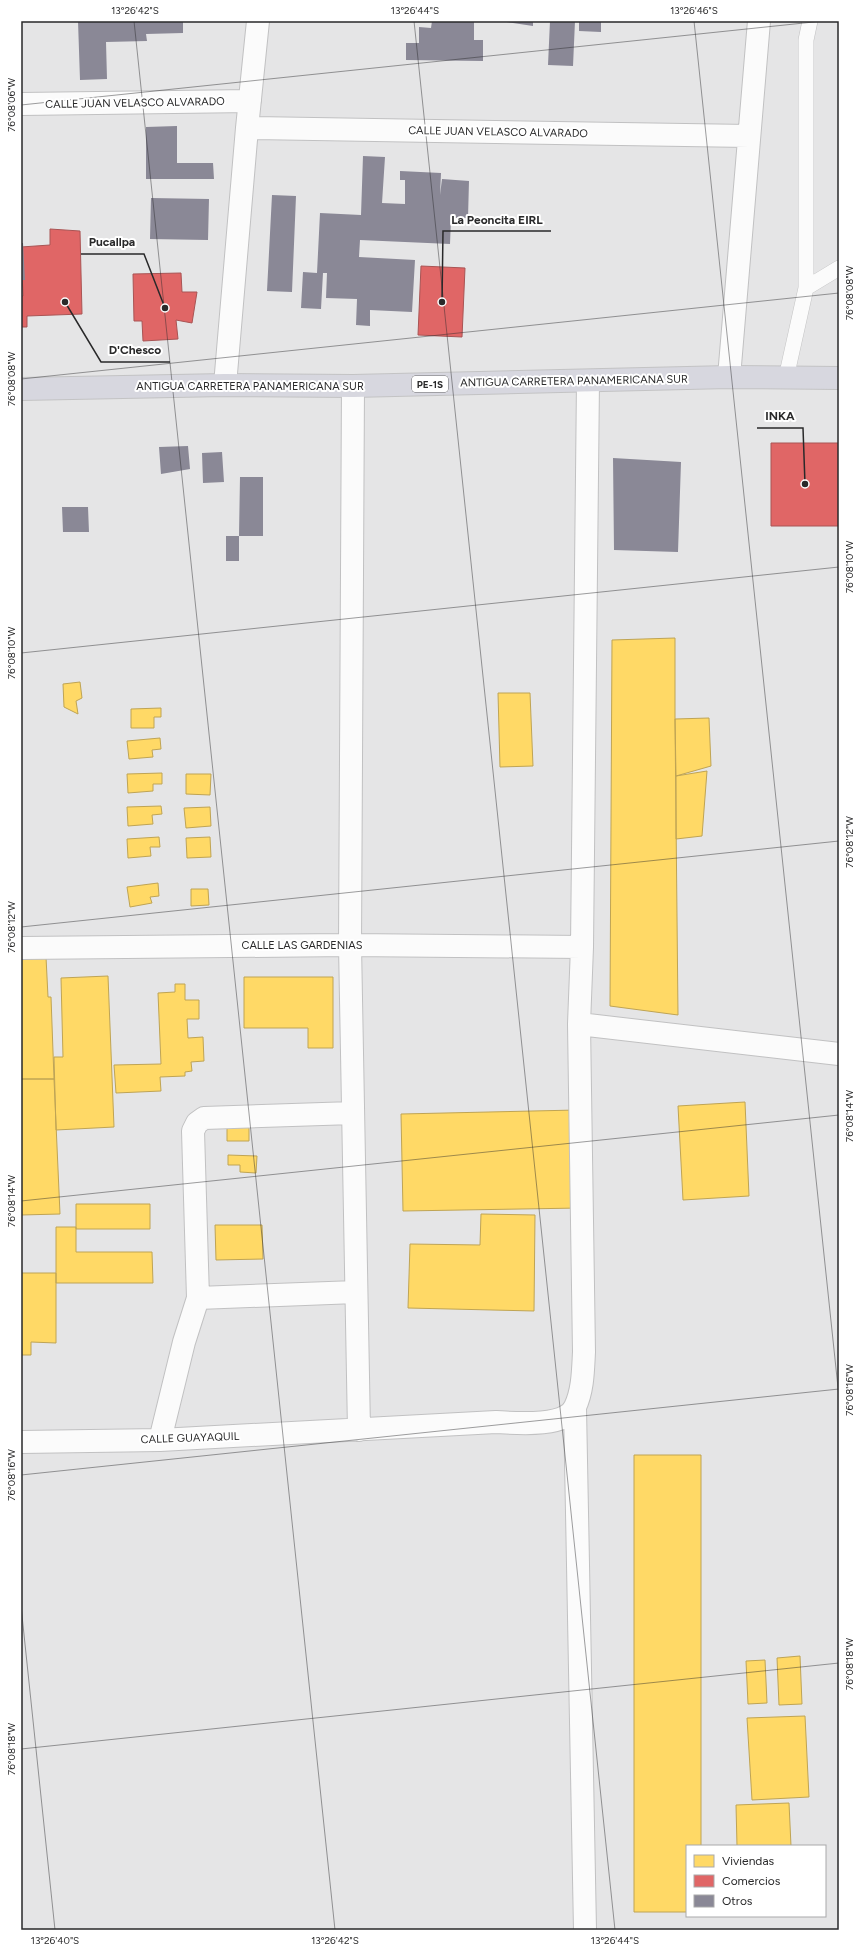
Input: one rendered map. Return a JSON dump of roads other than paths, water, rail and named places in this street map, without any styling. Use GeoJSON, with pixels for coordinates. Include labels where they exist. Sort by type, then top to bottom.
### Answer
{"type":"FeatureCollection","features":[{"type":"Feature","properties":{"kind":"highway","name":"ANTIGUA CARRETERA PANAMERICANA SUR"},"geometry":{"type":"LineString","coordinates":[[21,389],[225,385],[353,386],[729,377],[839,378]]}},
{"type":"Feature","properties":{"kind":"street"},"geometry":{"type":"LineString","coordinates":[[225,385],[246,128],[258,21]]}},
{"type":"Feature","properties":{"kind":"street"},"geometry":{"type":"LineString","coordinates":[[729,377],[759,21]]}},
{"type":"Feature","properties":{"kind":"street","name":"CALLE JUAN VELASCO ALVARADO"},"geometry":{"type":"LineString","coordinates":[[21,104],[250,102]]}},
{"type":"Feature","properties":{"kind":"street","name":"CALLE JUAN VELASCO ALVARADO"},"geometry":{"type":"LineString","coordinates":[[246,128],[749,136]]}},
{"type":"Feature","properties":{"kind":"street"},"geometry":{"type":"LineString","coordinates":[[585,1930],[575,1408],[581,1388],[584,1352],[580,1024],[588,381]]}},
{"type":"Feature","properties":{"kind":"street"},"geometry":{"type":"LineString","coordinates":[[353,386],[350,945],[359,1430]]}},
{"type":"Feature","properties":{"kind":"street","name":"CALLE LAS GARDENIAS"},"geometry":{"type":"LineString","coordinates":[[21,948],[350,945],[582,947]]}},
{"type":"Feature","properties":{"kind":"street"},"geometry":{"type":"LineString","coordinates":[[580,1024],[839,1054]]}},
{"type":"Feature","properties":{"kind":"street"},"geometry":{"type":"LineString","coordinates":[[160,1440],[184,1342],[198,1298],[193,1131],[197,1123],[204,1118],[354,1113]]}},
{"type":"Feature","properties":{"kind":"street"},"geometry":{"type":"LineString","coordinates":[[198,1298],[356,1292]]}},
{"type":"Feature","properties":{"kind":"street","name":"CALLE GUAYAQUIL"},"geometry":{"type":"LineString","coordinates":[[21,1442],[160,1440],[496,1422],[543,1423],[561,1418],[575,1408]]}},
{"type":"Feature","properties":{"kind":"lane"},"geometry":{"type":"LineString","coordinates":[[786,378],[806,288],[806,40],[810,21]]}},
{"type":"Feature","properties":{"kind":"lane"},"geometry":{"type":"LineString","coordinates":[[806,288],[839,268]]}},
{"type":"Feature","properties":{"kind":"place","name":"D'Chesco"},"geometry":{"type":"Point","coordinates":[65,302]}},
{"type":"Feature","properties":{"kind":"place","name":"La Peoncita EIRL"},"geometry":{"type":"Point","coordinates":[442,302]}},
{"type":"Feature","properties":{"kind":"place","name":"Pucallpa"},"geometry":{"type":"Point","coordinates":[165,308]}},
{"type":"Feature","properties":{"kind":"place","name":"INKA"},"geometry":{"type":"Point","coordinates":[805,484]}}]}
